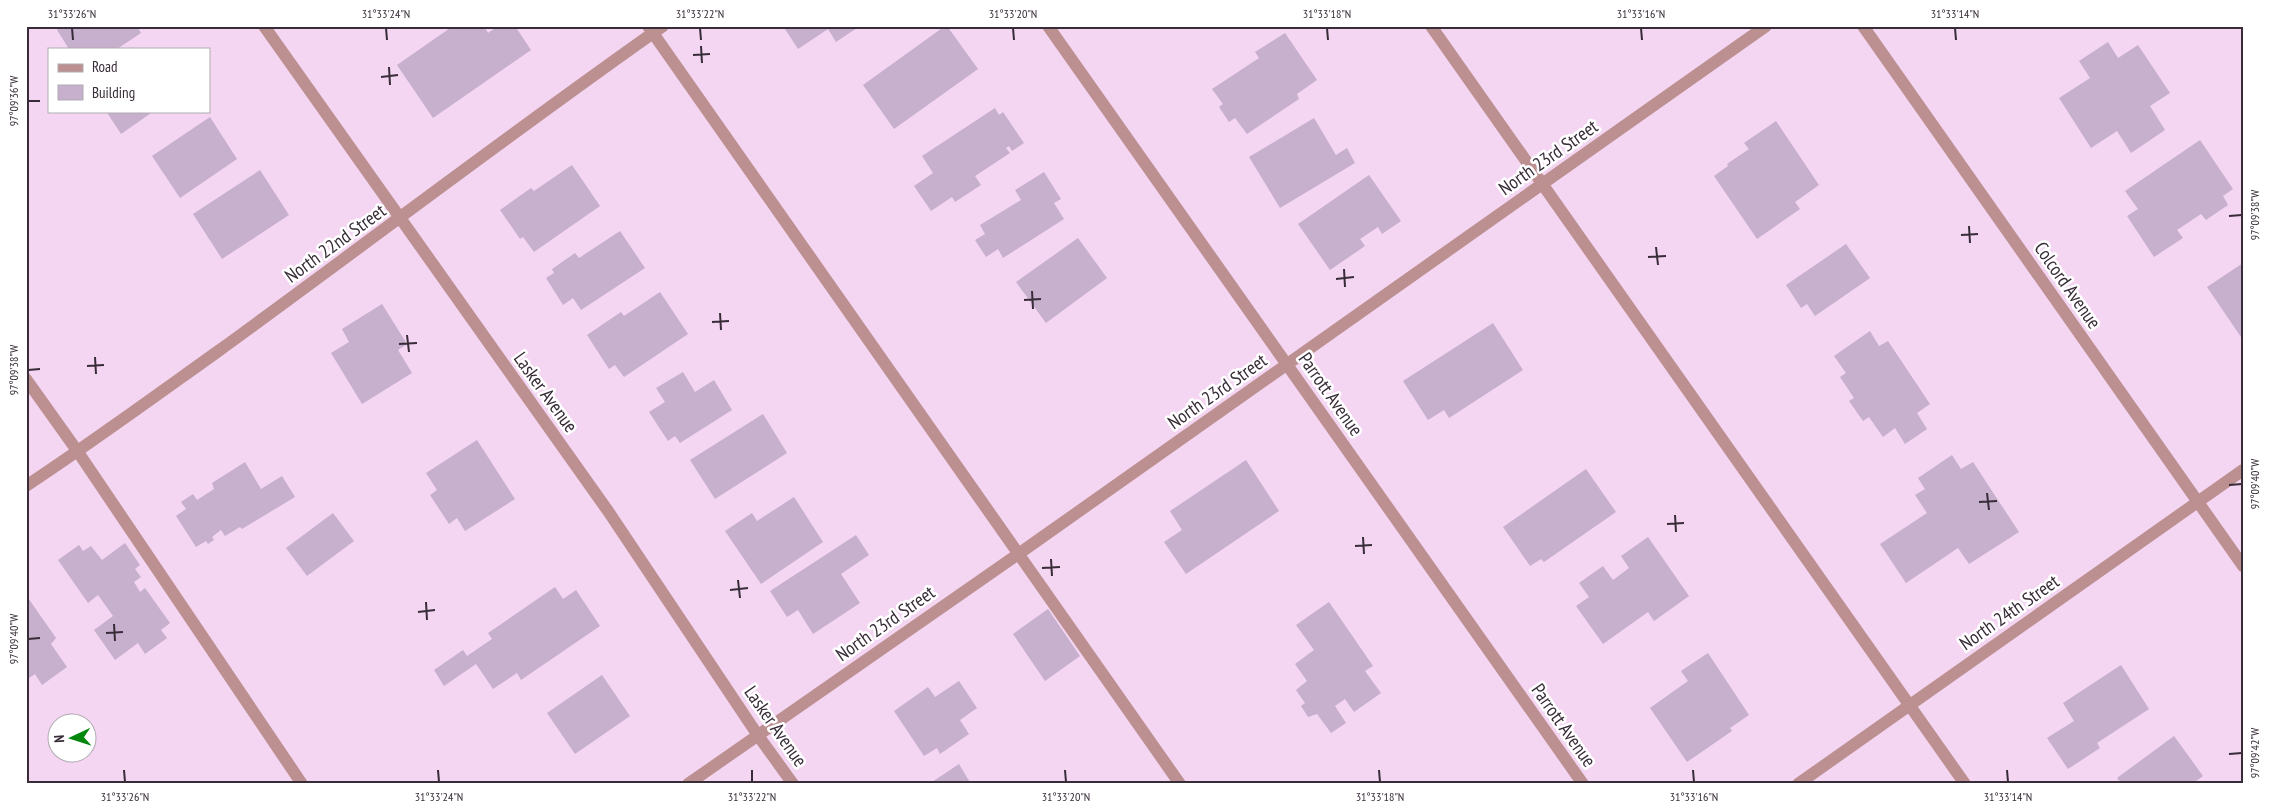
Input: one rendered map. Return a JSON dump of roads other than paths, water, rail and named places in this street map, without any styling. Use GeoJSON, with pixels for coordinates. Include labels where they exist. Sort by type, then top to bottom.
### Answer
{"type":"FeatureCollection","features":[{"type":"Feature","properties":{"kind":"street","name":"Lasker Avenue"},"geometry":{"type":"LineString","coordinates":[[264,26],[399,220],[608,511],[757,734],[793,784]]}},
{"type":"Feature","properties":{"kind":"street","name":"Parrott Avenue"},"geometry":{"type":"LineString","coordinates":[[1048,26],[1583,784]]}},
{"type":"Feature","properties":{"kind":"street"},"geometry":{"type":"LineString","coordinates":[[1431,26],[1965,784]]}},
{"type":"Feature","properties":{"kind":"street","name":"North 23rd Street"},"geometry":{"type":"LineString","coordinates":[[688,784],[1766,26]]}},
{"type":"Feature","properties":{"kind":"street","name":"Colcord Avenue"},"geometry":{"type":"LineString","coordinates":[[1862,26],[2243,566]]}},
{"type":"Feature","properties":{"kind":"street","name":"North 22nd Street"},"geometry":{"type":"LineString","coordinates":[[26,486],[78,452],[399,220],[654,29]]}},
{"type":"Feature","properties":{"kind":"street"},"geometry":{"type":"LineString","coordinates":[[654,29],[1017,554],[1180,784]]}},
{"type":"Feature","properties":{"kind":"street"},"geometry":{"type":"LineString","coordinates":[[26,379],[78,452],[302,784]]}},
{"type":"Feature","properties":{"kind":"street","name":"North 24th Street"},"geometry":{"type":"LineString","coordinates":[[1798,784],[2243,470]]}}]}
